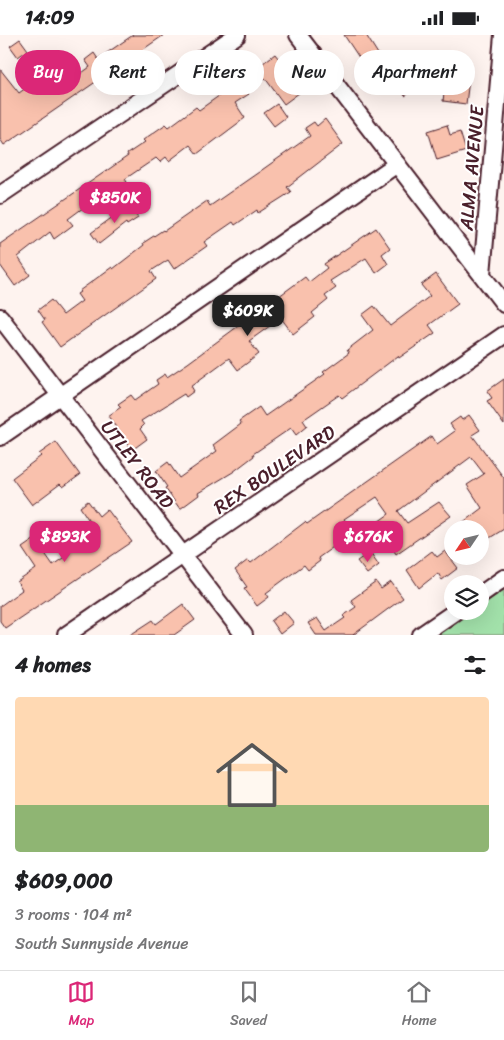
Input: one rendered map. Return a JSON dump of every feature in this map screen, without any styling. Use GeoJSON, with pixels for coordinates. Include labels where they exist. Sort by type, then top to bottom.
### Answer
{"type":"FeatureCollection","features":[{"type":"Feature","properties":{"kind":"street"},"geometry":{"type":"LineString","coordinates":[[0,195],[237,35]]}},
{"type":"Feature","properties":{"kind":"street"},"geometry":{"type":"LineString","coordinates":[[298,35],[504,304]]}},
{"type":"Feature","properties":{"kind":"street","name":"ALMA AVENUE"},"geometry":{"type":"LineString","coordinates":[[482,274],[503,35]]}},
{"type":"Feature","properties":{"kind":"street"},"geometry":{"type":"LineString","coordinates":[[0,437],[397,164]]}},
{"type":"Feature","properties":{"kind":"street","name":"UTLEY ROAD"},"geometry":{"type":"LineString","coordinates":[[0,317],[244,635]]}},
{"type":"Feature","properties":{"kind":"street","name":"REX BOULEVARD"},"geometry":{"type":"LineString","coordinates":[[66,635],[504,335]]}},
{"type":"Feature","properties":{"kind":"street"},"geometry":{"type":"LineString","coordinates":[[489,589],[504,578]]}},
{"type":"Feature","properties":{"kind":"street"},"geometry":{"type":"LineString","coordinates":[[421,635],[444,619]]}},
{"type":"Feature","properties":{"kind":"green space"},"geometry":{"type":"Polygon","coordinates":[[[504,590],[504,635],[437,635],[459,620],[489,620],[489,600],[504,590]]]}},
{"type":"Feature","properties":{"kind":"building"},"geometry":{"type":"Polygon","coordinates":[[[133,35],[164,35],[142,50],[111,50],[133,35]]]}},
{"type":"Feature","properties":{"kind":"building"},"geometry":{"type":"Polygon","coordinates":[[[344,35],[366,35],[376,50],[354,50],[344,35]]]}},
{"type":"Feature","properties":{"kind":"building"},"geometry":{"type":"Polygon","coordinates":[[[20,39],[28,50],[15,50],[15,53],[10,46],[20,39]]]}},
{"type":"Feature","properties":{"kind":"building"},"geometry":{"type":"Polygon","coordinates":[[[91,55],[91,85],[81,92],[81,74],[90,67],[85,60],[91,55]]]}},
{"type":"Feature","properties":{"kind":"building"},"geometry":{"type":"Polygon","coordinates":[[[274,55],[274,90],[264,79],[264,62],[274,55]]]}},
{"type":"Feature","properties":{"kind":"building"},"geometry":{"type":"Polygon","coordinates":[[[0,69],[15,88],[15,95],[77,95],[4,145],[0,139],[0,69]]]}},
{"type":"Feature","properties":{"kind":"building"},"geometry":{"type":"Polygon","coordinates":[[[220,95],[247,95],[235,103],[245,118],[197,154],[190,145],[169,161],[166,157],[160,162],[156,158],[125,179],[127,182],[108,194],[106,191],[68,219],[73,225],[54,239],[50,232],[18,257],[30,275],[15,286],[0,265],[0,244],[128,156],[127,154],[145,142],[143,140],[166,124],[169,127],[196,107],[199,110],[220,95]]]}},
{"type":"Feature","properties":{"kind":"building"},"geometry":{"type":"Polygon","coordinates":[[[277,95],[296,95],[284,104],[277,95]]]}},
{"type":"Feature","properties":{"kind":"building"},"geometry":{"type":"Polygon","coordinates":[[[444,95],[467,95],[466,104],[443,101],[444,95]]]}},
{"type":"Feature","properties":{"kind":"building"},"geometry":{"type":"Polygon","coordinates":[[[277,104],[286,117],[274,126],[264,113],[277,104]]]}},
{"type":"Feature","properties":{"kind":"building"},"geometry":{"type":"Polygon","coordinates":[[[325,119],[343,144],[287,187],[291,192],[258,213],[257,210],[235,225],[233,222],[204,242],[207,246],[174,269],[168,260],[151,271],[156,279],[60,347],[42,322],[45,320],[38,310],[51,300],[63,315],[82,301],[77,294],[79,291],[112,267],[113,269],[144,245],[143,243],[207,201],[210,206],[310,136],[305,128],[314,122],[317,126],[325,119]]]}},
{"type":"Feature","properties":{"kind":"building"},"geometry":{"type":"Polygon","coordinates":[[[447,125],[450,135],[460,132],[466,151],[437,160],[428,131],[447,125]]]}},
{"type":"Feature","properties":{"kind":"building"},"geometry":{"type":"Polygon","coordinates":[[[129,205],[138,218],[127,225],[126,223],[99,244],[91,233],[129,205]]]}},
{"type":"Feature","properties":{"kind":"building"},"geometry":{"type":"Polygon","coordinates":[[[376,228],[390,248],[382,254],[388,264],[376,273],[366,258],[330,281],[336,288],[325,296],[328,300],[312,313],[315,317],[293,334],[281,318],[249,341],[259,354],[238,370],[229,358],[191,386],[194,391],[186,397],[184,394],[141,421],[144,425],[140,429],[147,439],[132,450],[108,416],[121,407],[118,404],[131,395],[135,400],[158,384],[156,380],[165,374],[167,377],[188,363],[305,277],[309,282],[327,268],[324,264],[376,228]]]}},
{"type":"Feature","properties":{"kind":"building"},"geometry":{"type":"Polygon","coordinates":[[[436,274],[458,304],[429,325],[435,333],[399,358],[398,356],[342,398],[339,395],[303,420],[307,426],[296,435],[291,428],[253,454],[254,456],[233,472],[198,493],[199,495],[180,509],[156,471],[168,462],[179,478],[217,451],[213,445],[241,424],[239,421],[259,407],[265,416],[325,374],[323,372],[349,353],[347,350],[373,330],[362,315],[374,306],[390,326],[430,296],[421,285],[436,274]]]}},
{"type":"Feature","properties":{"kind":"building"},"geometry":{"type":"Polygon","coordinates":[[[504,379],[504,425],[487,401],[492,398],[487,391],[504,379]]]}},
{"type":"Feature","properties":{"kind":"building"},"geometry":{"type":"Polygon","coordinates":[[[469,415],[480,430],[472,435],[504,478],[504,529],[489,538],[489,520],[466,520],[482,508],[467,485],[484,474],[471,457],[398,511],[407,523],[439,502],[451,516],[396,554],[384,535],[377,541],[368,529],[389,514],[377,497],[344,519],[351,528],[340,536],[343,540],[318,558],[320,561],[308,570],[304,565],[266,593],[269,597],[257,606],[244,588],[247,587],[235,570],[248,560],[251,563],[305,522],[307,524],[432,436],[437,444],[455,431],[450,424],[460,417],[462,420],[469,415]]]}},
{"type":"Feature","properties":{"kind":"building"},"geometry":{"type":"Polygon","coordinates":[[[56,442],[80,475],[63,487],[60,484],[32,505],[12,478],[56,442]]]}},
{"type":"Feature","properties":{"kind":"building"},"geometry":{"type":"Polygon","coordinates":[[[88,501],[99,516],[107,509],[132,542],[5,628],[0,621],[0,606],[22,590],[17,582],[36,569],[22,548],[35,539],[53,565],[70,553],[65,546],[73,541],[70,536],[90,522],[80,507],[88,501]]]}},
{"type":"Feature","properties":{"kind":"building"},"geometry":{"type":"Polygon","coordinates":[[[432,551],[437,557],[444,552],[444,565],[456,565],[458,568],[449,575],[444,575],[442,580],[438,573],[419,588],[407,570],[432,551]]]}},
{"type":"Feature","properties":{"kind":"building"},"geometry":{"type":"Polygon","coordinates":[[[370,552],[379,565],[367,574],[357,561],[370,552]]]}},
{"type":"Feature","properties":{"kind":"building"},"geometry":{"type":"Polygon","coordinates":[[[376,582],[381,589],[391,582],[403,598],[353,635],[316,635],[308,623],[317,618],[326,631],[345,618],[343,616],[356,607],[351,600],[376,582]]]}},
{"type":"Feature","properties":{"kind":"building"},"geometry":{"type":"Polygon","coordinates":[[[183,604],[195,620],[174,635],[130,635],[153,620],[156,624],[183,604]]]}},
{"type":"Feature","properties":{"kind":"building"},"geometry":{"type":"Polygon","coordinates":[[[284,611],[294,623],[280,634],[271,621],[284,611]]]}}]}
